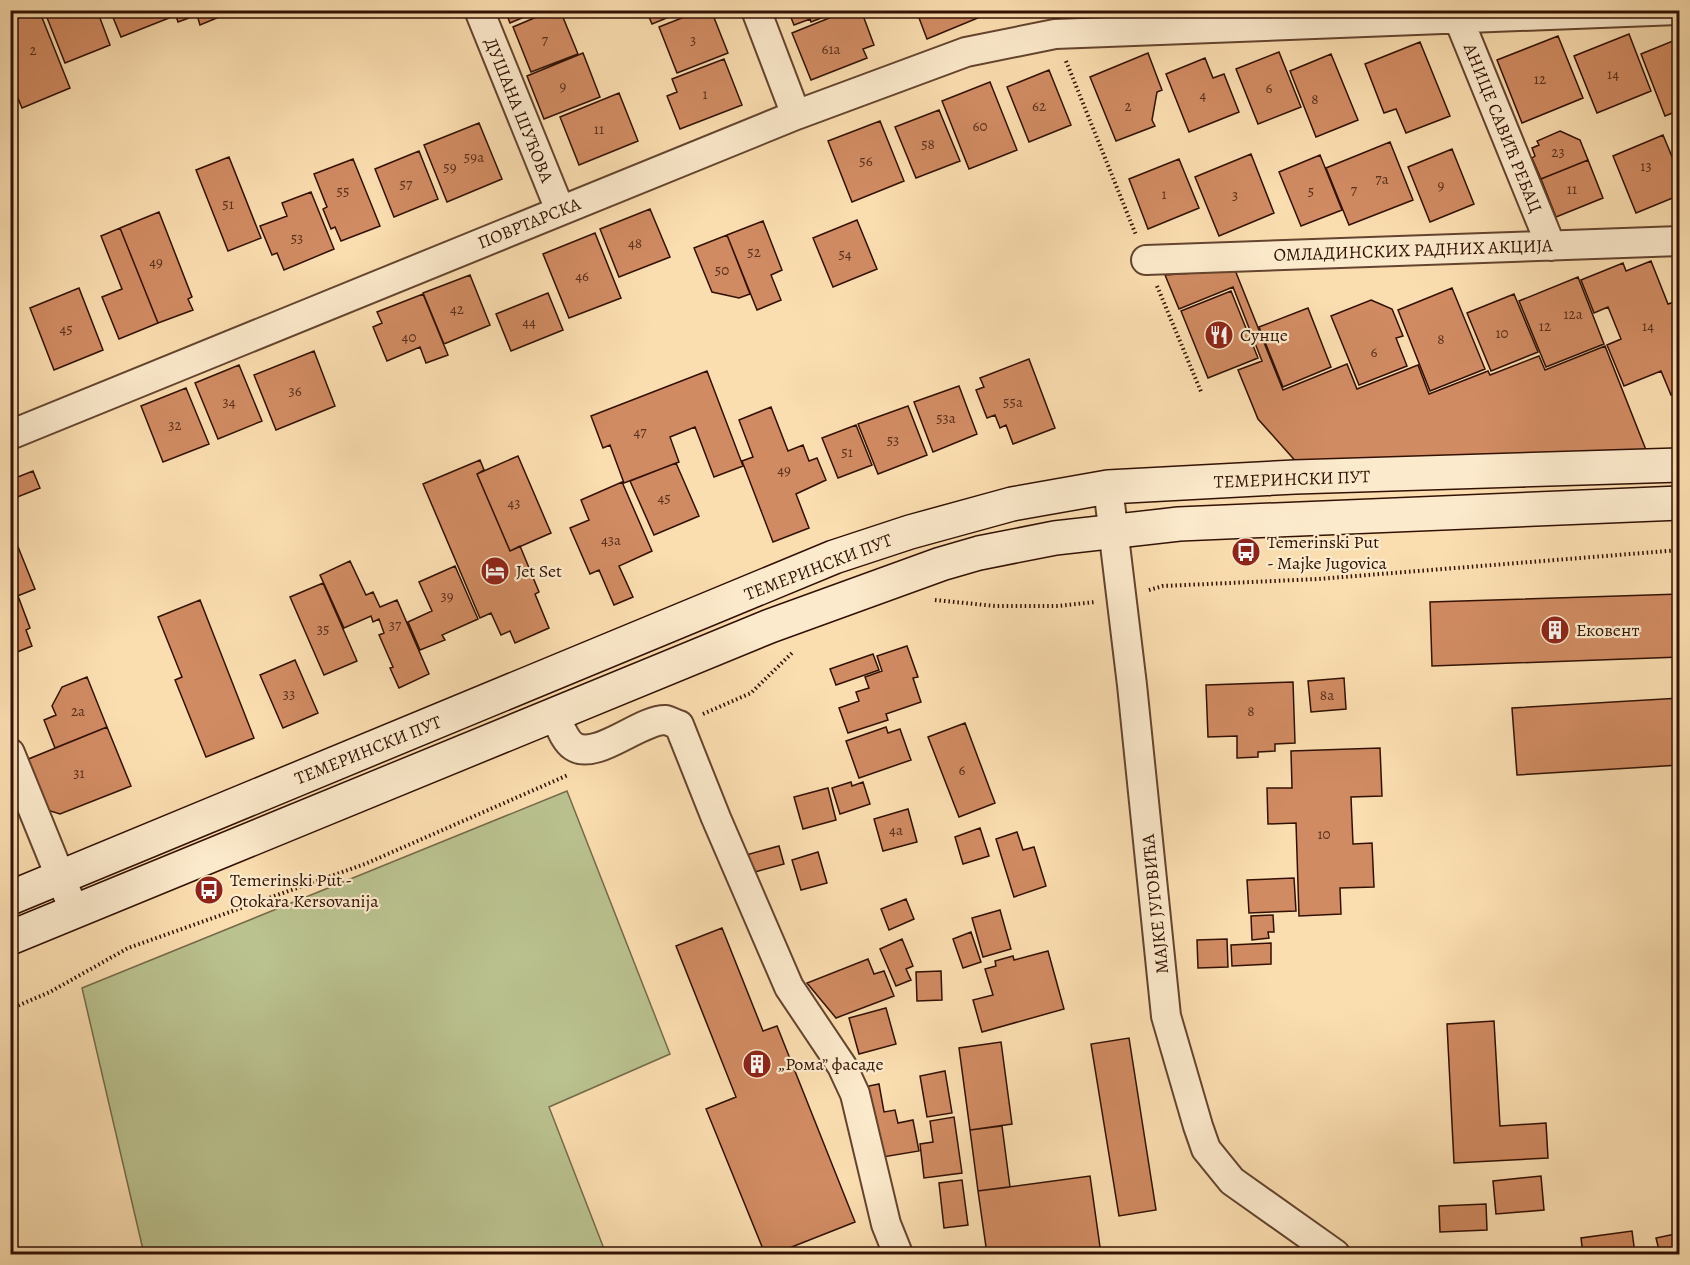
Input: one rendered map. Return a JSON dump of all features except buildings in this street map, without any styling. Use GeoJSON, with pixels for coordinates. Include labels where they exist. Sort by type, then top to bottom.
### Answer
{"type":"FeatureCollection","features":[{"type":"Feature","properties":{"kind":"main road","name":"ТЕМЕРИНСКИ ПУТ"},"geometry":{"type":"LineString","coordinates":[[10,898],[834,557],[910,532],[1012,504],[1108,487],[1296,477],[1680,465]]}},
{"type":"Feature","properties":{"kind":"main road"},"geometry":{"type":"LineString","coordinates":[[10,938],[770,626],[941,564],[1033,542],[1113,530],[1179,524],[1680,503]]}},
{"type":"Feature","properties":{"kind":"street","name":"ДУШАНА ШУЋОВА"},"geometry":{"type":"LineString","coordinates":[[479,10],[560,210]]}},
{"type":"Feature","properties":{"kind":"street"},"geometry":{"type":"LineString","coordinates":[[756,10],[796,116]]}},
{"type":"Feature","properties":{"kind":"street","name":"ПОВРТАРСКА"},"geometry":{"type":"LineString","coordinates":[[10,435],[796,116],[1050,22],[1678,10]]}},
{"type":"Feature","properties":{"kind":"street","name":"АНИЦЕ САВИЋ РЕБАЦ"},"geometry":{"type":"LineString","coordinates":[[1457,15],[1551,246]]}},
{"type":"Feature","properties":{"kind":"street","name":"ОМЛАДИНСКИХ РАДНИХ АКЦИЈА"},"geometry":{"type":"LineString","coordinates":[[1146,260],[1680,241]]}},
{"type":"Feature","properties":{"kind":"street","name":"МАЈКЕ ЈУГОВИЋА"},"geometry":{"type":"LineString","coordinates":[[1108,487],[1132,685],[1166,1016],[1198,1126],[1206,1149],[1232,1181],[1335,1254]]}},
{"type":"Feature","properties":{"kind":"street"},"geometry":{"type":"LineString","coordinates":[[554,714],[571,745],[582,750],[596,748],[654,722],[666,720],[679,725],[716,819],[789,987],[842,1066],[855,1094],[886,1224],[898,1254]]}},
{"type":"Feature","properties":{"kind":"street"},"geometry":{"type":"LineString","coordinates":[[10,753],[75,913]]}},
{"type":"Feature","properties":{"kind":"path"},"geometry":{"type":"LineString","coordinates":[[1050,22],[1202,394]]}},
{"type":"Feature","properties":{"kind":"path"},"geometry":{"type":"LineString","coordinates":[[924,603],[935,600],[995,606],[1058,606],[1120,600],[1163,586],[1318,579],[1680,550]]}},
{"type":"Feature","properties":{"kind":"path"},"geometry":{"type":"LineString","coordinates":[[679,725],[751,693],[796,649]]}},
{"type":"Feature","properties":{"kind":"path"},"geometry":{"type":"LineString","coordinates":[[10,1009],[50,992],[128,948],[364,864],[570,773]]}},
{"type":"Feature","properties":{"kind":"green space"},"geometry":{"type":"Polygon","coordinates":[[[567,791],[670,1054],[549,1107],[606,1254],[144,1254],[82,988],[567,791]]]}},
{"type":"Feature","properties":{"kind":"place","name":"Сунце"},"geometry":{"type":"Point","coordinates":[1219,335]}},
{"type":"Feature","properties":{"kind":"place","name":"Temerinski Put - Majke Jugovica"},"geometry":{"type":"Point","coordinates":[1246,552]}},
{"type":"Feature","properties":{"kind":"place","name":"Jet Set"},"geometry":{"type":"Point","coordinates":[495,571]}},
{"type":"Feature","properties":{"kind":"place","name":"Ековент"},"geometry":{"type":"Point","coordinates":[1555,630]}},
{"type":"Feature","properties":{"kind":"place","name":"Temerinski Put - Otokara Kersovanija"},"geometry":{"type":"Point","coordinates":[209,890]}},
{"type":"Feature","properties":{"kind":"place","name":"„Рома” фасаде"},"geometry":{"type":"Point","coordinates":[757,1064]}}]}
